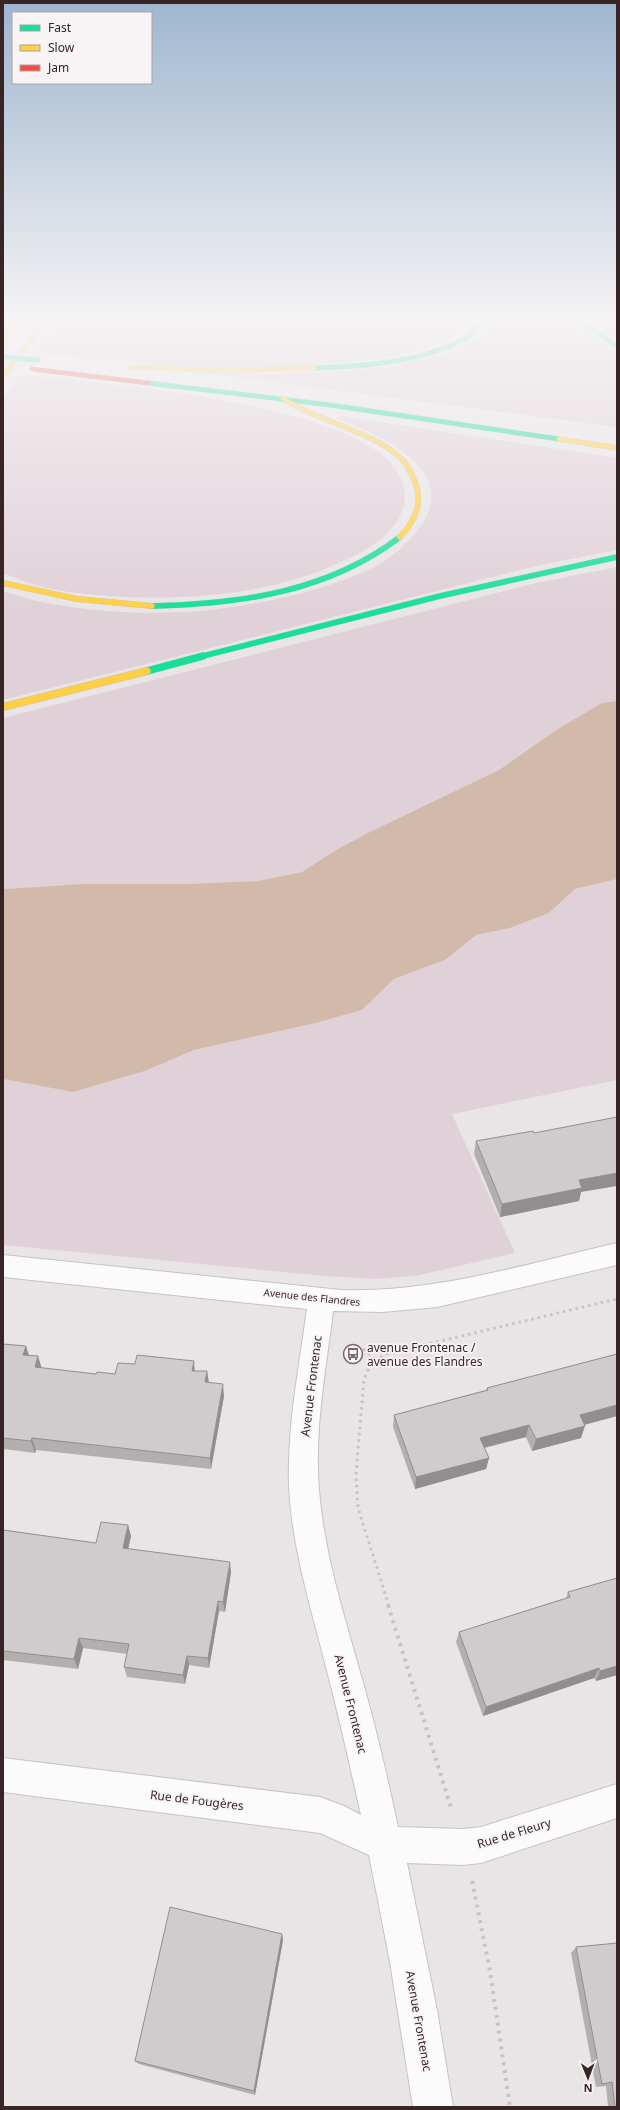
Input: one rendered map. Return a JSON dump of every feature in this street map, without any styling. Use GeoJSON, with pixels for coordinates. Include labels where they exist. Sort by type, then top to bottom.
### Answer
{"type":"FeatureCollection","features":[{"type":"Feature","properties":{"kind":"highway"},"geometry":{"type":"LineString","coordinates":[[3,583],[51,596],[89,602],[148,605],[212,602],[273,593],[312,583],[356,566],[384,550],[405,532],[417,512],[419,490],[413,475],[396,456],[379,444],[353,431],[312,414]]}},
{"type":"Feature","properties":{"kind":"highway"},"geometry":{"type":"LineString","coordinates":[[393,414],[617,448]]}},
{"type":"Feature","properties":{"kind":"highway"},"geometry":{"type":"LineString","coordinates":[[3,707],[445,595],[558,568],[617,557]]}},
{"type":"Feature","properties":{"kind":"street","name":"Avenue des Flandres"},"geometry":{"type":"LineString","coordinates":[[3,1266],[269,1292],[322,1299],[375,1303],[424,1298],[617,1254]]}},
{"type":"Feature","properties":{"kind":"street","name":"Avenue Frontenac"},"geometry":{"type":"LineString","coordinates":[[322,1299],[305,1432],[303,1462],[306,1515],[323,1592],[356,1719],[385,1844],[417,2005],[433,2107]]}},
{"type":"Feature","properties":{"kind":"street","name":"Rue de Fougères"},"geometry":{"type":"LineString","coordinates":[[3,1775],[320,1815],[332,1818],[358,1833],[385,1844]]}},
{"type":"Feature","properties":{"kind":"street","name":"Rue de Fleury"},"geometry":{"type":"LineString","coordinates":[[385,1844],[442,1847],[481,1845],[617,1801]]}},
{"type":"Feature","properties":{"kind":"path"},"geometry":{"type":"LineString","coordinates":[[448,1801],[358,1508],[356,1474],[364,1379],[368,1366],[375,1359],[386,1354],[617,1299]]}},
{"type":"Feature","properties":{"kind":"path"},"geometry":{"type":"LineString","coordinates":[[363,1349],[375,1359]]}},
{"type":"Feature","properties":{"kind":"path"},"geometry":{"type":"LineString","coordinates":[[476,1899],[490,1971],[510,2107]]}},
{"type":"Feature","properties":{"kind":"shaded area"},"geometry":{"type":"Polygon","coordinates":[[[3,414],[287,414],[326,426],[367,445],[394,467],[399,475],[404,490],[404,505],[398,520],[381,539],[368,548],[339,563],[312,574],[255,589],[197,596],[109,596],[54,589],[3,573],[3,414]]]}},
{"type":"Feature","properties":{"kind":"shaded area"},"geometry":{"type":"Polygon","coordinates":[[[521,414],[617,414],[617,427],[521,414]]]}},
{"type":"Feature","properties":{"kind":"shaded area"},"geometry":{"type":"Polygon","coordinates":[[[340,416],[617,458],[617,550],[536,566],[3,700],[3,591],[41,602],[91,610],[136,613],[204,611],[264,602],[320,588],[357,575],[374,567],[398,550],[420,527],[428,513],[431,489],[425,474],[414,461],[400,450],[367,431],[336,418],[340,416]]]}},
{"type":"Feature","properties":{"kind":"shaded area"},"geometry":{"type":"Polygon","coordinates":[[[617,567],[617,701],[602,704],[556,730],[499,770],[336,850],[302,872],[258,881],[186,884],[82,884],[3,889],[3,718],[536,583],[617,567]]]}},
{"type":"Feature","properties":{"kind":"shaded area"},"geometry":{"type":"Polygon","coordinates":[[[617,701],[617,879],[575,889],[549,913],[510,928],[476,935],[445,960],[394,979],[362,1010],[316,1023],[194,1050],[145,1071],[73,1092],[3,1079],[3,889],[82,884],[186,884],[258,881],[302,872],[336,850],[368,833],[499,770],[556,730],[602,703],[617,701]]]}},
{"type":"Feature","properties":{"kind":"shaded area"},"geometry":{"type":"Polygon","coordinates":[[[617,879],[617,1080],[452,1114],[515,1253],[415,1276],[376,1279],[325,1276],[3,1245],[3,1079],[73,1092],[145,1071],[194,1050],[316,1023],[362,1010],[394,979],[445,960],[476,935],[510,928],[549,913],[575,889],[617,879]]]}},
{"type":"Feature","properties":{"kind":"building"},"geometry":{"type":"Polygon","coordinates":[[[617,1117],[617,1173],[579,1180],[582,1188],[502,1204],[476,1141],[533,1131],[534,1133],[617,1117]]]}},
{"type":"Feature","properties":{"kind":"building"},"geometry":{"type":"Polygon","coordinates":[[[3,1344],[26,1346],[23,1355],[38,1356],[35,1367],[96,1374],[97,1372],[115,1374],[118,1363],[135,1364],[137,1355],[194,1361],[192,1371],[207,1371],[205,1382],[223,1384],[210,1458],[32,1438],[31,1441],[3,1438],[3,1344]]]}},
{"type":"Feature","properties":{"kind":"building"},"geometry":{"type":"Polygon","coordinates":[[[617,1354],[617,1405],[580,1415],[585,1426],[536,1439],[529,1425],[480,1438],[489,1458],[416,1477],[394,1415],[488,1390],[487,1388],[617,1354]]]}},
{"type":"Feature","properties":{"kind":"building"},"geometry":{"type":"Polygon","coordinates":[[[101,1522],[128,1525],[123,1548],[230,1562],[223,1602],[218,1601],[208,1658],[187,1656],[183,1675],[124,1667],[129,1644],[79,1638],[74,1659],[3,1651],[3,1530],[96,1543],[101,1522]]]}},
{"type":"Feature","properties":{"kind":"building"},"geometry":{"type":"Polygon","coordinates":[[[617,1578],[617,1666],[600,1671],[599,1668],[486,1707],[459,1632],[570,1597],[568,1592],[617,1578]]]}},
{"type":"Feature","properties":{"kind":"building"},"geometry":{"type":"Polygon","coordinates":[[[170,1907],[282,1934],[254,2091],[135,2061],[170,1907]]]}},
{"type":"Feature","properties":{"kind":"building"},"geometry":{"type":"Polygon","coordinates":[[[617,1943],[617,2107],[615,2107],[612,2082],[602,2084],[576,1947],[617,1943]]]}},
{"type":"Feature","properties":{"kind":"traffic: fast"},"geometry":{"type":"LineString","coordinates":[[394,414],[559,439]]}},
{"type":"Feature","properties":{"kind":"traffic: fast"},"geometry":{"type":"LineString","coordinates":[[152,606],[214,603],[283,591],[317,582],[349,570],[377,555],[400,537]]}},
{"type":"Feature","properties":{"kind":"traffic: fast"},"geometry":{"type":"LineString","coordinates":[[147,671],[440,596],[617,557]]}},
{"type":"Feature","properties":{"kind":"traffic: slow"},"geometry":{"type":"LineString","coordinates":[[312,414],[377,442],[393,452],[406,464],[415,479],[419,502],[414,518],[400,537]]}},
{"type":"Feature","properties":{"kind":"traffic: slow"},"geometry":{"type":"LineString","coordinates":[[559,439],[617,448]]}},
{"type":"Feature","properties":{"kind":"traffic: slow"},"geometry":{"type":"LineString","coordinates":[[3,583],[40,592],[95,602],[152,606]]}},
{"type":"Feature","properties":{"kind":"traffic: slow"},"geometry":{"type":"LineString","coordinates":[[3,707],[147,671]]}},
{"type":"Feature","properties":{"kind":"place","name":"avenue Frontenac / avenue des Flandres"},"geometry":{"type":"Point","coordinates":[353,1354]}}]}
